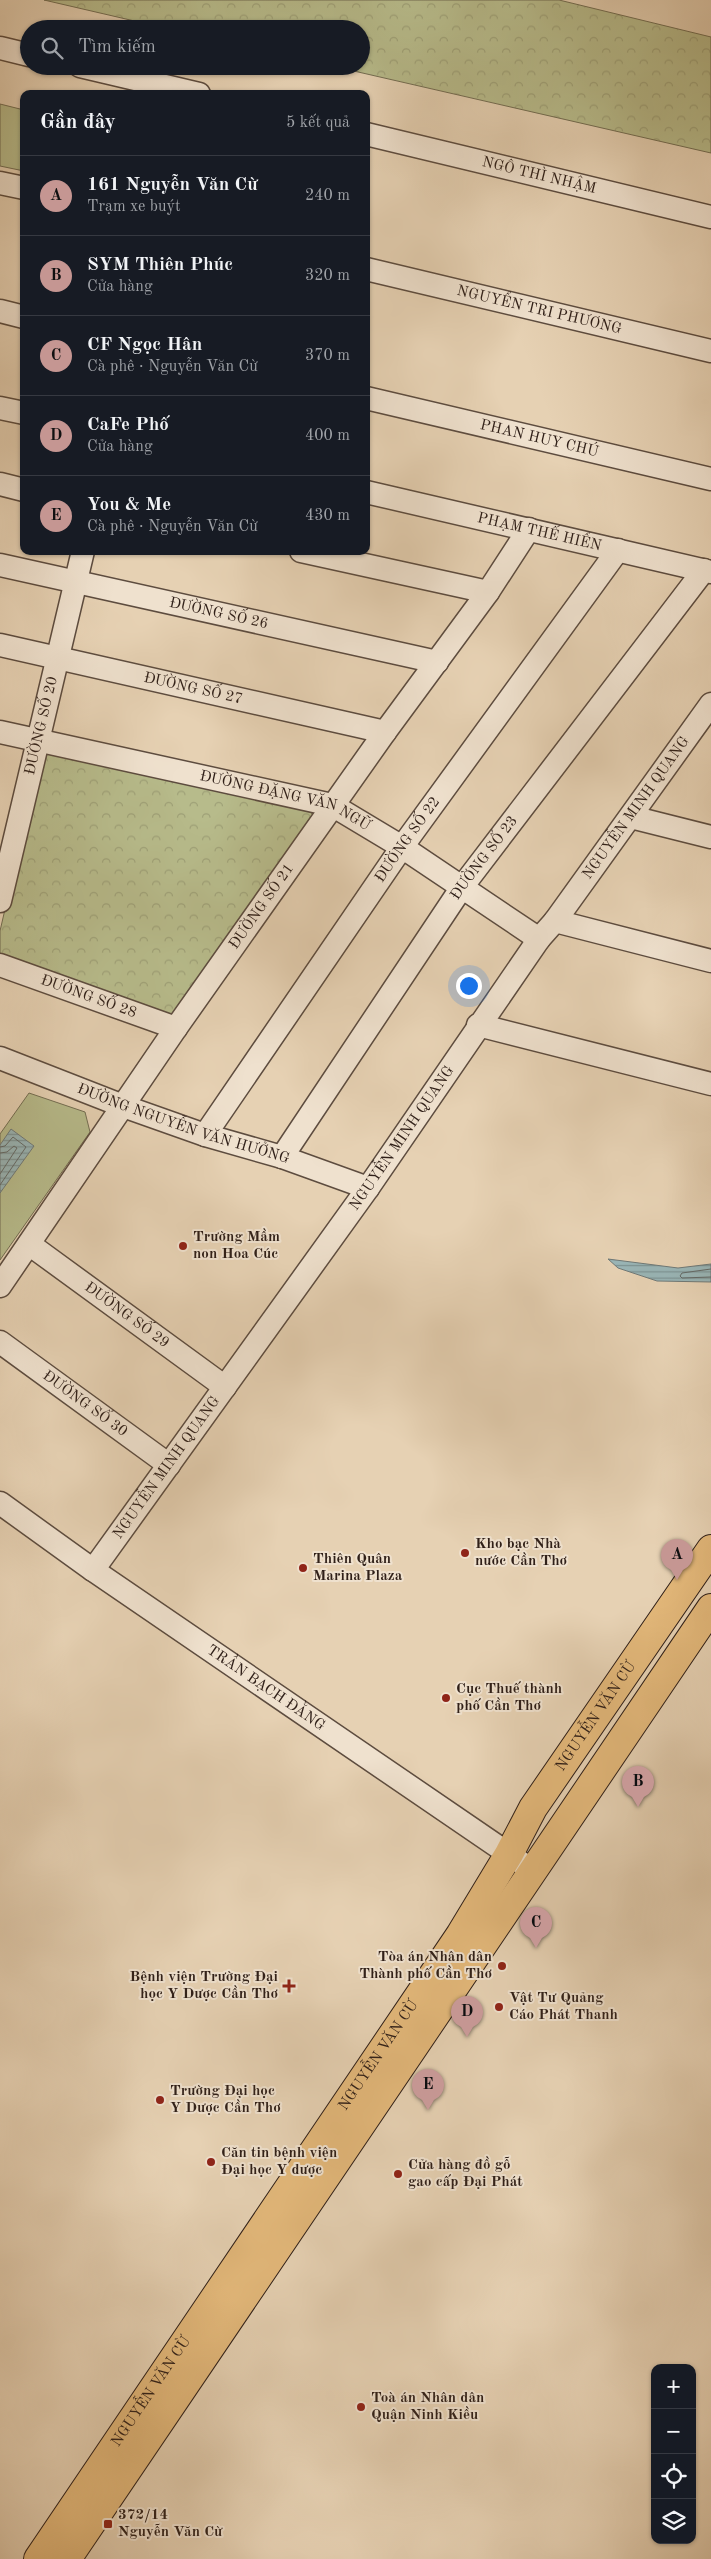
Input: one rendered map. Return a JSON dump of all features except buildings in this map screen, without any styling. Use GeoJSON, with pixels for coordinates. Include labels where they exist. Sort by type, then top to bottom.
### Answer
{"type":"FeatureCollection","features":[{"type":"Feature","properties":{"kind":"main road","name":"NGUYỄN VĂN CỪ"},"geometry":{"type":"LineString","coordinates":[[38,2559],[460,1935],[509,1854],[533,1808],[711,1549]]}},
{"type":"Feature","properties":{"kind":"main road","name":"NGUYỄN VĂN CỪ"},"geometry":{"type":"LineString","coordinates":[[67,2559],[711,1608]]}},
{"type":"Feature","properties":{"kind":"street"},"geometry":{"type":"LineString","coordinates":[[0,48],[20,52]]}},
{"type":"Feature","properties":{"kind":"street"},"geometry":{"type":"LineString","coordinates":[[118,75],[180,90]]}},
{"type":"Feature","properties":{"kind":"street","name":"NGÔ THÌ NHẬM"},"geometry":{"type":"LineString","coordinates":[[370,135],[711,217]]}},
{"type":"Feature","properties":{"kind":"street"},"geometry":{"type":"LineString","coordinates":[[0,183],[20,187]]}},
{"type":"Feature","properties":{"kind":"street","name":"NGUYỂN TRI PHƯƠNG"},"geometry":{"type":"LineString","coordinates":[[370,270],[711,351]]}},
{"type":"Feature","properties":{"kind":"street"},"geometry":{"type":"LineString","coordinates":[[0,312],[20,316]]}},
{"type":"Feature","properties":{"kind":"street","name":"PHAN HUY CHÚ"},"geometry":{"type":"LineString","coordinates":[[370,399],[711,479]]}},
{"type":"Feature","properties":{"kind":"street"},"geometry":{"type":"LineString","coordinates":[[0,408],[20,412]]}},
{"type":"Feature","properties":{"kind":"street"},"geometry":{"type":"LineString","coordinates":[[0,484],[20,489]]}},
{"type":"Feature","properties":{"kind":"street","name":"PHẠM THẾ HIỂN"},"geometry":{"type":"LineString","coordinates":[[370,493],[707,571]]}},
{"type":"Feature","properties":{"kind":"street","name":"ĐƯỜNG SỐ 21"},"geometry":{"type":"LineString","coordinates":[[0,1286],[176,1028],[384,732],[488,592],[529,529]]}},
{"type":"Feature","properties":{"kind":"street","name":"ĐƯỜNG SỐ 22"},"geometry":{"type":"LineString","coordinates":[[205,1135],[402,847],[618,550]]}},
{"type":"Feature","properties":{"kind":"street","name":"ĐƯỜNG SỐ 20"},"geometry":{"type":"LineString","coordinates":[[0,901],[82,555]]}},
{"type":"Feature","properties":{"kind":"street"},"geometry":{"type":"LineString","coordinates":[[319,555],[488,592]]}},
{"type":"Feature","properties":{"kind":"street","name":"ĐƯỜNG SỐ 26"},"geometry":{"type":"LineString","coordinates":[[0,565],[437,662]]}},
{"type":"Feature","properties":{"kind":"street","name":"ĐƯỜNG SỐ 23"},"geometry":{"type":"LineString","coordinates":[[282,1156],[462,887],[707,571]]}},
{"type":"Feature","properties":{"kind":"street","name":"ĐƯỜNG SỐ 27"},"geometry":{"type":"LineString","coordinates":[[0,645],[384,732]]}},
{"type":"Feature","properties":{"kind":"street","name":"NGUYỄN MINH QUANG"},"geometry":{"type":"LineString","coordinates":[[93,1570],[368,1188],[478,1025],[539,939],[555,921],[708,711]]}},
{"type":"Feature","properties":{"kind":"street","name":"ĐƯỜNG ĐẶNG VĂN NGỮ"},"geometry":{"type":"LineString","coordinates":[[0,732],[332,805],[402,847],[539,939]]}},
{"type":"Feature","properties":{"kind":"street"},"geometry":{"type":"LineString","coordinates":[[631,817],[711,837]]}},
{"type":"Feature","properties":{"kind":"street"},"geometry":{"type":"LineString","coordinates":[[555,921],[711,961]]}},
{"type":"Feature","properties":{"kind":"street","name":"ĐƯỜNG SỐ 28"},"geometry":{"type":"LineString","coordinates":[[0,965],[176,1028]]}},
{"type":"Feature","properties":{"kind":"street"},"geometry":{"type":"LineString","coordinates":[[478,1025],[711,1084]]}},
{"type":"Feature","properties":{"kind":"street","name":"ĐƯỜNG NGUYỄN VĂN HƯỞNG"},"geometry":{"type":"LineString","coordinates":[[0,1058],[123,1106],[205,1135],[282,1156],[368,1188]]}},
{"type":"Feature","properties":{"kind":"street","name":"ĐƯỜNG SỐ 29"},"geometry":{"type":"LineString","coordinates":[[30,1244],[225,1386]]}},
{"type":"Feature","properties":{"kind":"street","name":"ĐƯỜNG SỐ 30"},"geometry":{"type":"LineString","coordinates":[[0,1342],[169,1465]]}},
{"type":"Feature","properties":{"kind":"street","name":"TRẦN BẠCH ĐẰNG"},"geometry":{"type":"LineString","coordinates":[[0,1503],[93,1570],[532,1870]]}},
{"type":"Feature","properties":{"kind":"green space"},"geometry":{"type":"Polygon","coordinates":[[[44,0],[559,0],[711,37],[711,153],[370,75],[370,20],[130,20],[44,0]]]}},
{"type":"Feature","properties":{"kind":"green space"},"geometry":{"type":"Polygon","coordinates":[[[0,104],[20,109],[20,170],[0,166],[0,104]]]}},
{"type":"Feature","properties":{"kind":"green space"},"geometry":{"type":"Polygon","coordinates":[[[49,749],[74,753],[310,812],[315,816],[174,1018],[0,957],[0,931],[38,766],[49,749]]]}},
{"type":"Feature","properties":{"kind":"green space"},"geometry":{"type":"Polygon","coordinates":[[[29,1093],[85,1112],[90,1132],[0,1260],[0,1134],[29,1093]]]}},
{"type":"Feature","properties":{"kind":"water"},"geometry":{"type":"Polygon","coordinates":[[[11,1129],[34,1146],[0,1193],[0,1145],[11,1129]]]}},
{"type":"Feature","properties":{"kind":"water"},"geometry":{"type":"Polygon","coordinates":[[[608,1259],[678,1268],[711,1264],[711,1282],[657,1281],[618,1268],[608,1259]]]}},
{"type":"Feature","properties":{"kind":"place","name":"Trường Mầm non Hoa Cúc"},"geometry":{"type":"Point","coordinates":[183,1246]}},
{"type":"Feature","properties":{"kind":"place","name":"Kho bạc Nhà nước Cần Thơ"},"geometry":{"type":"Point","coordinates":[465,1553]}},
{"type":"Feature","properties":{"kind":"place","name":"Thiên Quân Marina Plaza"},"geometry":{"type":"Point","coordinates":[303,1568]}},
{"type":"Feature","properties":{"kind":"place","name":"161 Nguyễn Văn Cừ"},"geometry":{"type":"Point","coordinates":[677,1580]}},
{"type":"Feature","properties":{"kind":"place","name":"Cục Thuế thành phố Cần Thơ"},"geometry":{"type":"Point","coordinates":[446,1698]}},
{"type":"Feature","properties":{"kind":"place","name":"SYM Thiên Phúc"},"geometry":{"type":"Point","coordinates":[638,1807]}},
{"type":"Feature","properties":{"kind":"place","name":"CF Ngọc Hân"},"geometry":{"type":"Point","coordinates":[536,1948]}},
{"type":"Feature","properties":{"kind":"place","name":"Tòa án Nhân dân Thành phố Cần Thơ"},"geometry":{"type":"Point","coordinates":[502,1966]}},
{"type":"Feature","properties":{"kind":"place","name":"Bệnh viện Trường Đại học Y Dược Cần Thơ"},"geometry":{"type":"Point","coordinates":[289,1986]}},
{"type":"Feature","properties":{"kind":"place","name":"Vật Tư Quảng Cáo Phát Thanh"},"geometry":{"type":"Point","coordinates":[499,2007]}},
{"type":"Feature","properties":{"kind":"place","name":"CaFe Phố"},"geometry":{"type":"Point","coordinates":[467,2037]}},
{"type":"Feature","properties":{"kind":"place","name":"Trường Đại học Y Dược Cần Thơ"},"geometry":{"type":"Point","coordinates":[160,2100]}},
{"type":"Feature","properties":{"kind":"place","name":"You & Me"},"geometry":{"type":"Point","coordinates":[428,2110]}},
{"type":"Feature","properties":{"kind":"place","name":"Căn tin bệnh viện Đại học Y dược"},"geometry":{"type":"Point","coordinates":[211,2162]}},
{"type":"Feature","properties":{"kind":"place","name":"Cửa hàng đồ gỗ gao cấp Đại Phát"},"geometry":{"type":"Point","coordinates":[398,2174]}},
{"type":"Feature","properties":{"kind":"place","name":"Toà án Nhân dân Quận Ninh Kiều"},"geometry":{"type":"Point","coordinates":[361,2407]}},
{"type":"Feature","properties":{"kind":"place","name":"372/14 Nguyễn Văn Cừ"},"geometry":{"type":"Point","coordinates":[108,2524]}}]}
